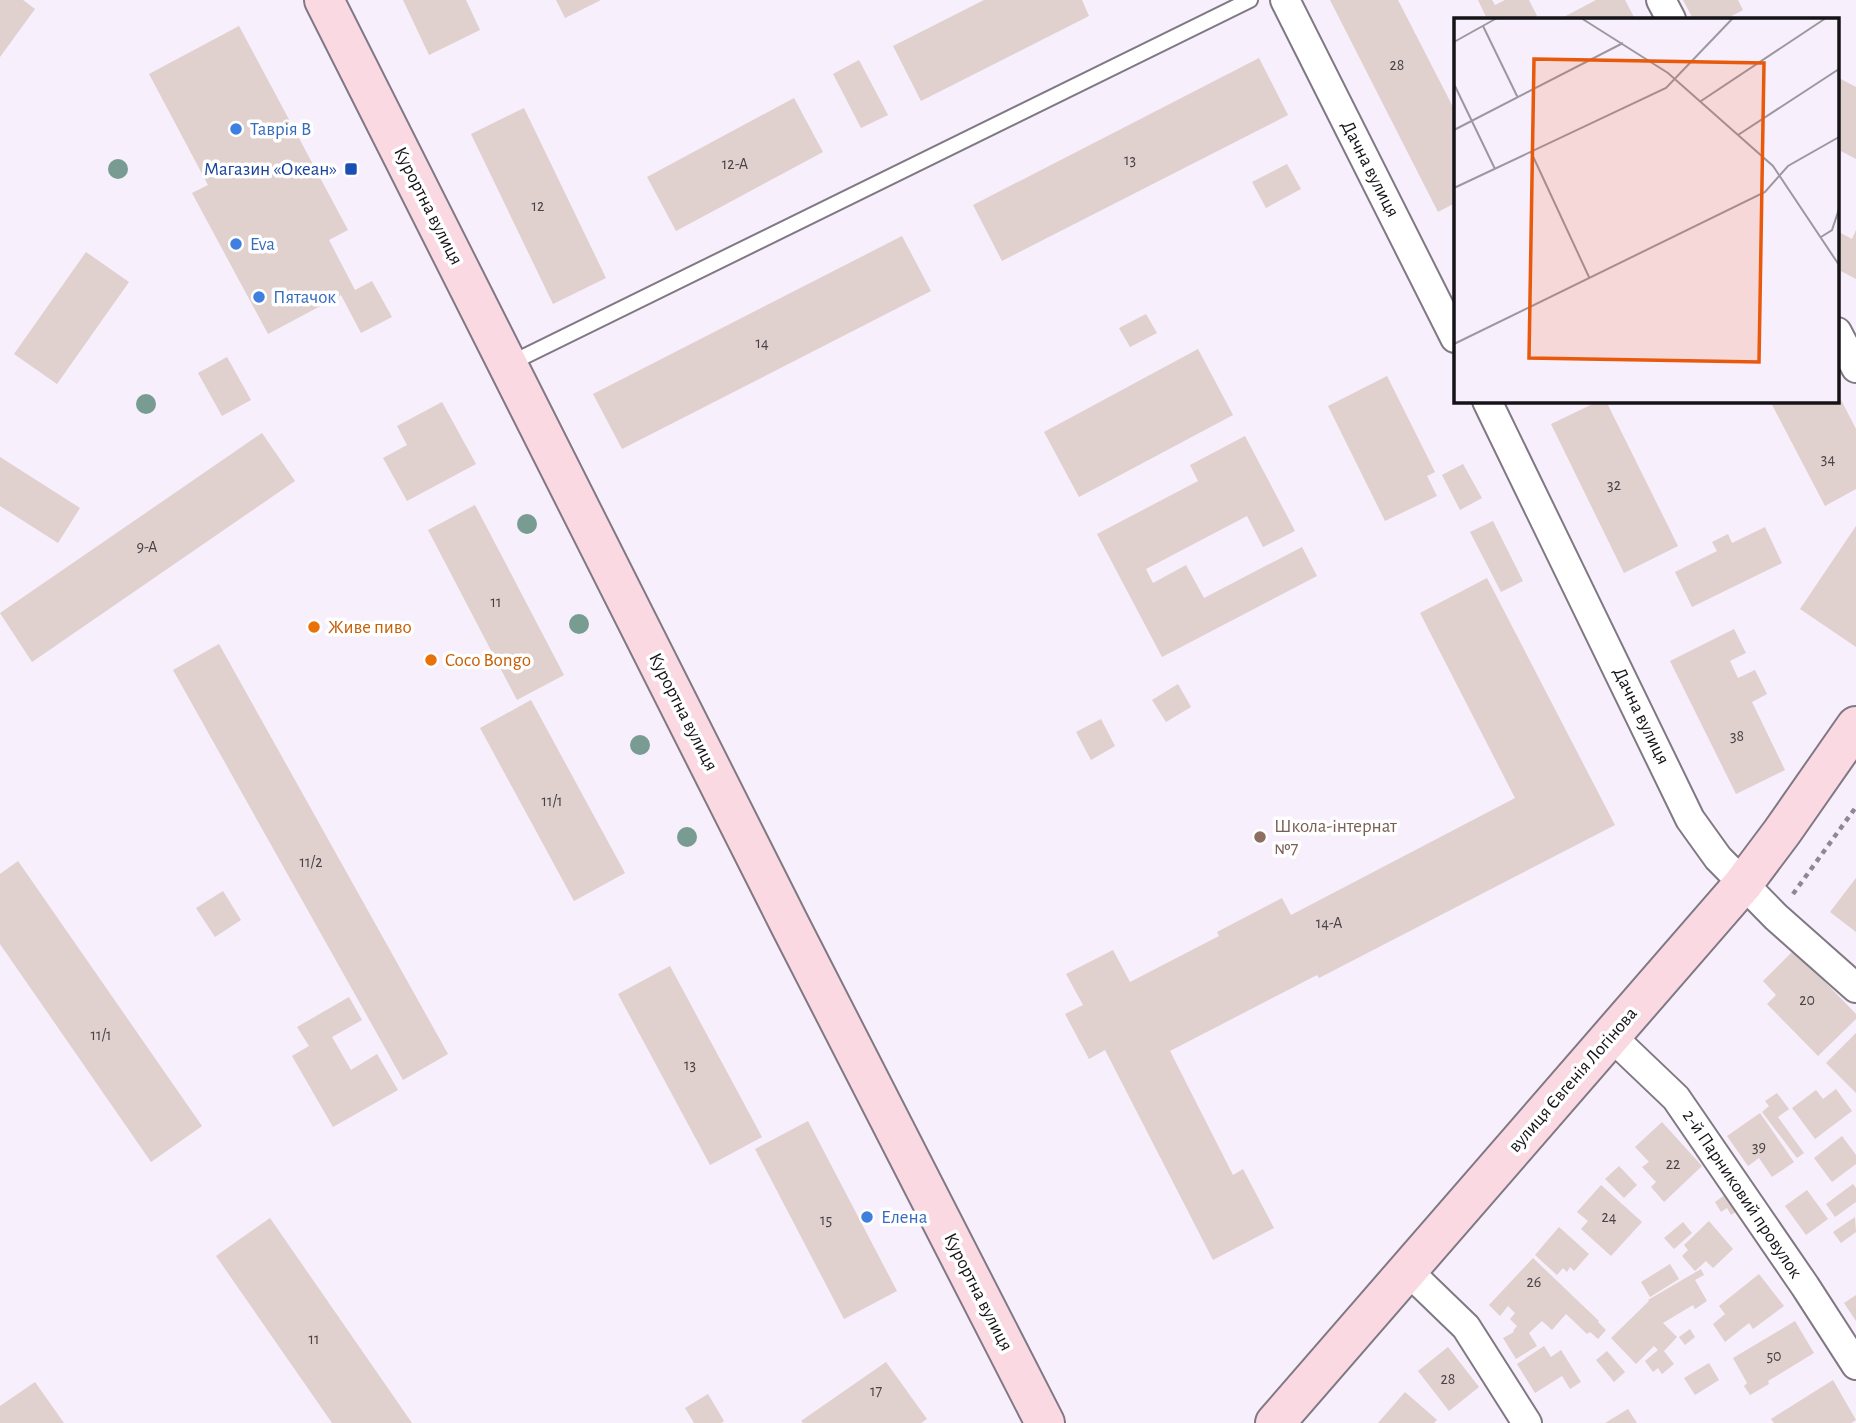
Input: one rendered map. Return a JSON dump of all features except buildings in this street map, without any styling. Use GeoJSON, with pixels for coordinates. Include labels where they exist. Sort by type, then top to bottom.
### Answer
{"type":"FeatureCollection","features":[{"type":"Feature","properties":{"kind":"street","name":"Курортна вулиця"},"geometry":{"type":"LineString","coordinates":[[324,0],[790,925],[1045,1423]]}},
{"type":"Feature","properties":{"kind":"street","name":"Дачна вулиця"},"geometry":{"type":"LineString","coordinates":[[1285,0],[1454,336]]}},
{"type":"Feature","properties":{"kind":"street"},"geometry":{"type":"LineString","coordinates":[[1661,0],[1670,18]]}},
{"type":"Feature","properties":{"kind":"street"},"geometry":{"type":"LineString","coordinates":[[1839,336],[1856,368]]}},
{"type":"Feature","properties":{"kind":"street","name":"Дачна вулиця"},"geometry":{"type":"LineString","coordinates":[[1487,402],[1690,818],[1718,858],[1743,884],[1856,988]]}},
{"type":"Feature","properties":{"kind":"street","name":"вулиця Євгенія Логінова"},"geometry":{"type":"LineString","coordinates":[[1275,1423],[1743,884],[1856,726]]}},
{"type":"Feature","properties":{"kind":"street","name":"2-й Парниковий провулок"},"geometry":{"type":"LineString","coordinates":[[1611,1036],[1676,1098],[1805,1286],[1856,1366]]}},
{"type":"Feature","properties":{"kind":"street"},"geometry":{"type":"LineString","coordinates":[[1408,1271],[1466,1327],[1527,1423]]}},
{"type":"Feature","properties":{"kind":"lane"},"geometry":{"type":"LineString","coordinates":[[508,364],[1250,0]]}},
{"type":"Feature","properties":{"kind":"path"},"geometry":{"type":"LineString","coordinates":[[1776,917],[1856,807]]}},
{"type":"Feature","properties":{"kind":"place","name":"Таврія В"},"geometry":{"type":"Point","coordinates":[236,129]}},
{"type":"Feature","properties":{"kind":"place","name":"Магазин «Океан»"},"geometry":{"type":"Point","coordinates":[351,169]}},
{"type":"Feature","properties":{"kind":"place","name":"Eva"},"geometry":{"type":"Point","coordinates":[236,244]}},
{"type":"Feature","properties":{"kind":"place","name":"Пятачок"},"geometry":{"type":"Point","coordinates":[259,297]}},
{"type":"Feature","properties":{"kind":"place","name":"Живе пиво"},"geometry":{"type":"Point","coordinates":[314,627]}},
{"type":"Feature","properties":{"kind":"place","name":"Coco Bongo"},"geometry":{"type":"Point","coordinates":[431,660]}},
{"type":"Feature","properties":{"kind":"place","name":"Школа-інтернат №7"},"geometry":{"type":"Point","coordinates":[1260,837]}},
{"type":"Feature","properties":{"kind":"place","name":"Елена"},"geometry":{"type":"Point","coordinates":[867,1217]}}]}
